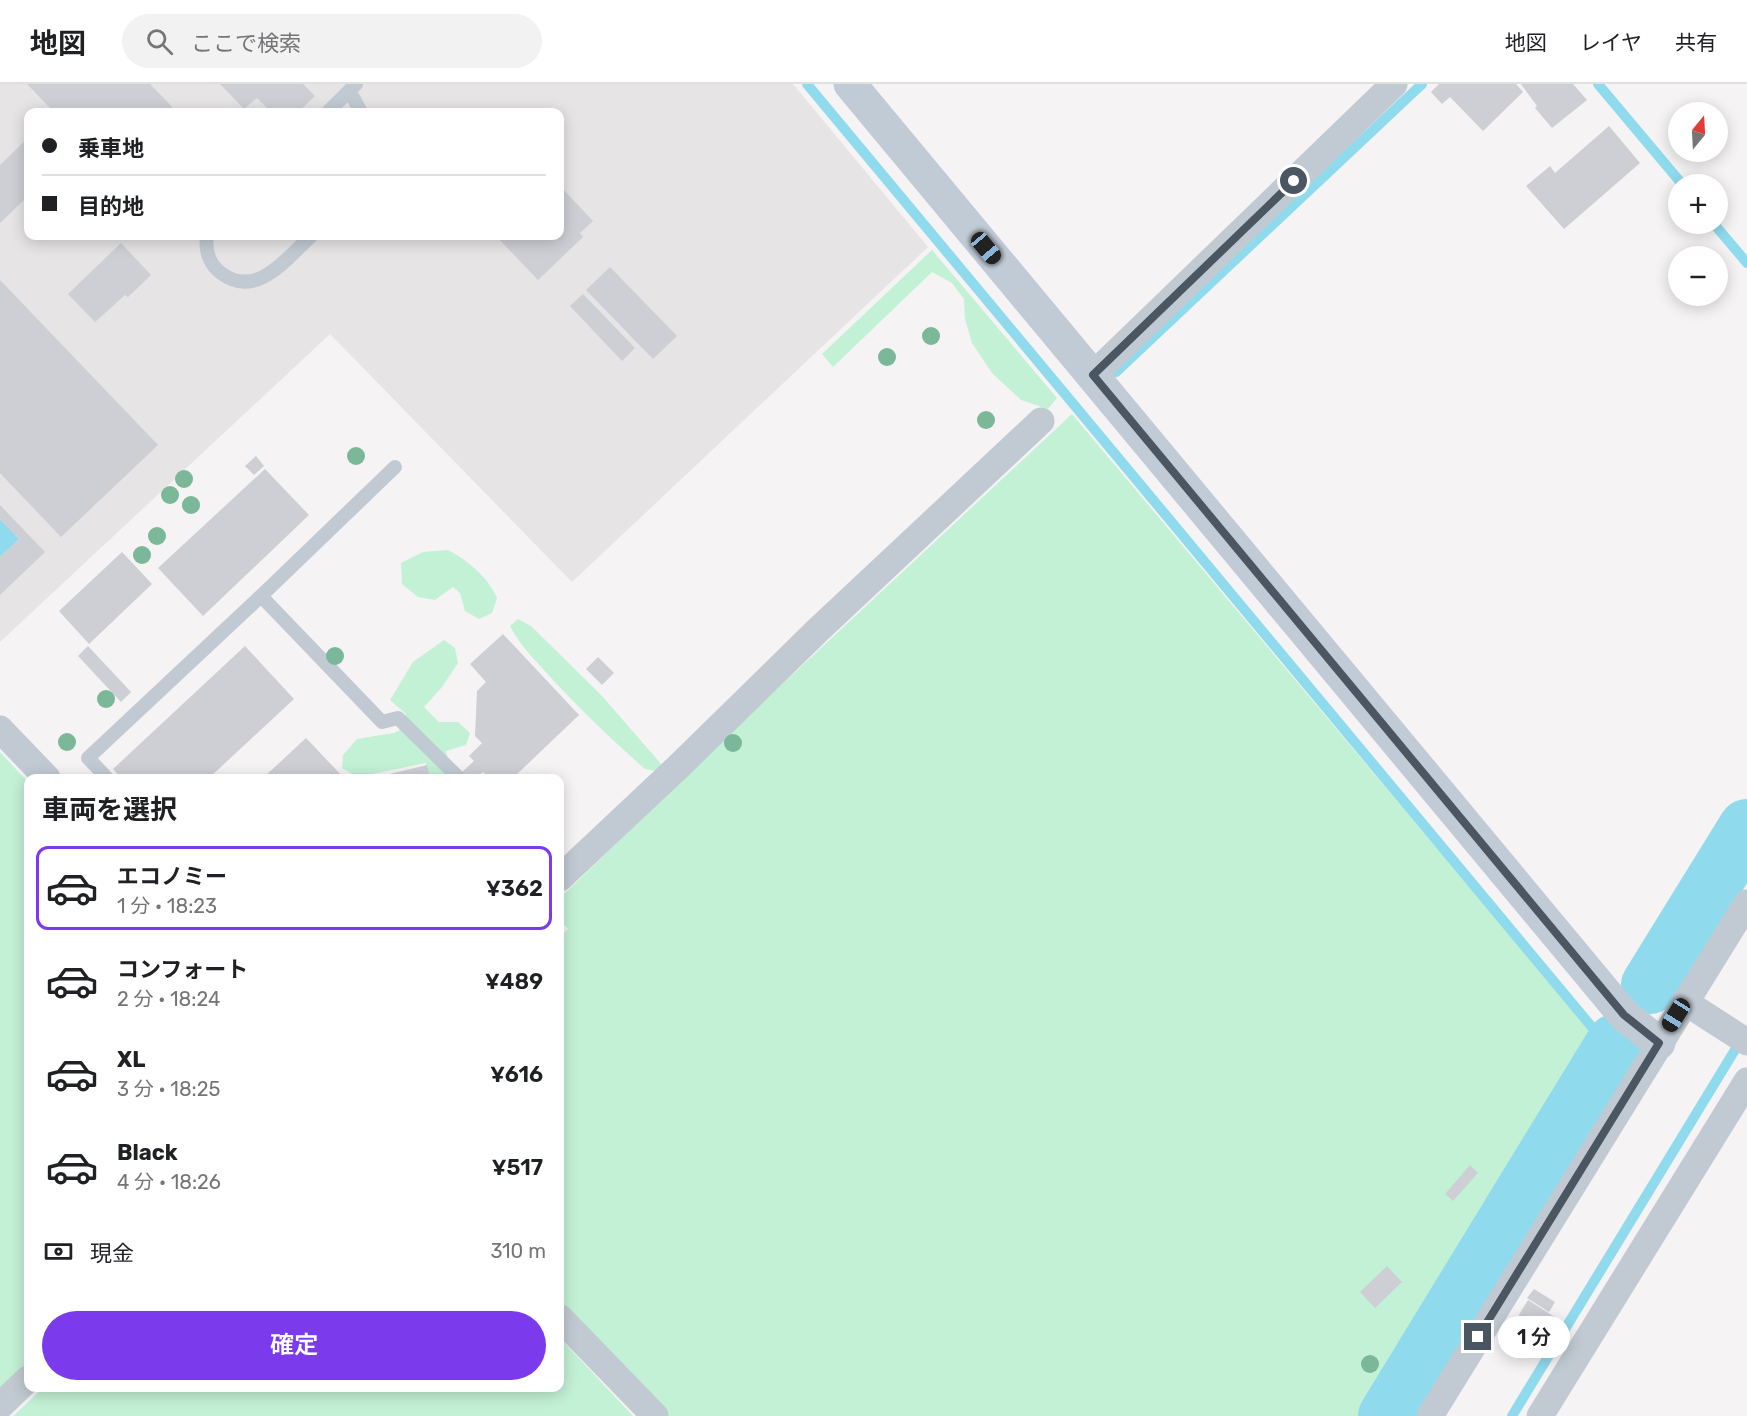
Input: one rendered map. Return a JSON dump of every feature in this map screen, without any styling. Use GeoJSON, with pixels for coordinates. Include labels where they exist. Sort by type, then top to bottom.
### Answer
{"type":"FeatureCollection","features":[{"type":"Feature","properties":{"kind":"street"},"geometry":{"type":"LineString","coordinates":[[850,84],[1624,1015],[1659,1043]]}},
{"type":"Feature","properties":{"kind":"street"},"geometry":{"type":"LineString","coordinates":[[1093,375],[1394,84]]}},
{"type":"Feature","properties":{"kind":"street"},"geometry":{"type":"LineString","coordinates":[[564,874],[818,630],[1041,421]]}},
{"type":"Feature","properties":{"kind":"street"},"geometry":{"type":"LineString","coordinates":[[0,729],[43,774]]}},
{"type":"Feature","properties":{"kind":"street"},"geometry":{"type":"LineString","coordinates":[[1430,1416],[1747,903]]}},
{"type":"Feature","properties":{"kind":"street"},"geometry":{"type":"LineString","coordinates":[[1685,1002],[1739,1037]]}},
{"type":"Feature","properties":{"kind":"street"},"geometry":{"type":"LineString","coordinates":[[1540,1416],[1747,1081]]}},
{"type":"Feature","properties":{"kind":"street"},"geometry":{"type":"LineString","coordinates":[[564,1322],[655,1416]]}},
{"type":"Feature","properties":{"kind":"street"},"geometry":{"type":"LineString","coordinates":[[0,1406],[24,1383]]}},
{"type":"Feature","properties":{"kind":"lane"},"geometry":{"type":"LineString","coordinates":[[332,108],[353,88],[360,108]]}},
{"type":"Feature","properties":{"kind":"lane"},"geometry":{"type":"LineString","coordinates":[[207,240],[207,253],[218,271],[235,281],[247,282],[268,276],[307,240]]}},
{"type":"Feature","properties":{"kind":"lane"},"geometry":{"type":"LineString","coordinates":[[103,774],[88,758],[395,467]]}},
{"type":"Feature","properties":{"kind":"lane"},"geometry":{"type":"LineString","coordinates":[[261,596],[382,722],[398,718],[455,774]]}},
{"type":"Feature","properties":{"kind":"shaded area"},"geometry":{"type":"Polygon","coordinates":[[[0,84],[793,84],[928,247],[572,582],[330,334],[0,642],[0,84]]]}},
{"type":"Feature","properties":{"kind":"green space"},"geometry":{"type":"Polygon","coordinates":[[[932,250],[1057,398],[1048,409],[1021,400],[992,373],[972,343],[965,319],[964,299],[952,283],[932,272],[833,367],[822,354],[932,250]]]}},
{"type":"Feature","properties":{"kind":"green space"},"geometry":{"type":"Polygon","coordinates":[[[1072,414],[1600,1043],[1370,1416],[668,1416],[564,1305],[564,932],[568,929],[564,924],[564,894],[749,715],[1072,414]]]}},
{"type":"Feature","properties":{"kind":"green space"},"geometry":{"type":"Polygon","coordinates":[[[448,550],[483,576],[493,590],[497,598],[492,613],[479,619],[465,611],[460,593],[453,587],[435,600],[418,597],[402,584],[401,563],[423,552],[448,550]]]}},
{"type":"Feature","properties":{"kind":"green space"},"geometry":{"type":"Polygon","coordinates":[[[518,619],[531,626],[602,696],[662,765],[657,771],[645,769],[598,726],[530,655],[510,626],[518,619]]]}},
{"type":"Feature","properties":{"kind":"green space"},"geometry":{"type":"Polygon","coordinates":[[[444,640],[455,648],[458,663],[442,687],[424,707],[439,722],[458,722],[470,733],[466,745],[446,751],[451,774],[428,774],[426,763],[372,774],[352,774],[342,768],[343,755],[357,739],[400,730],[406,714],[390,700],[413,662],[444,640]]]}},
{"type":"Feature","properties":{"kind":"green space"},"geometry":{"type":"Polygon","coordinates":[[[0,752],[24,778],[24,1369],[0,1392],[0,752]]]}},
{"type":"Feature","properties":{"kind":"green space"},"geometry":{"type":"Polygon","coordinates":[[[564,1342],[633,1416],[13,1416],[39,1392],[564,1392],[564,1342]]]}},
{"type":"Feature","properties":{"kind":"water"},"geometry":{"type":"Polygon","coordinates":[[[0,519],[19,539],[0,557],[0,519]]]}},
{"type":"Feature","properties":{"kind":"building"},"geometry":{"type":"Polygon","coordinates":[[[27,84],[150,84],[173,108],[50,108],[27,84]]]}},
{"type":"Feature","properties":{"kind":"building"},"geometry":{"type":"Polygon","coordinates":[[[220,84],[303,84],[315,96],[302,108],[267,108],[257,98],[243,108],[220,84]]]}},
{"type":"Feature","properties":{"kind":"building"},"geometry":{"type":"Polygon","coordinates":[[[1439,84],[1516,84],[1523,92],[1483,131],[1450,97],[1442,104],[1431,92],[1439,84]]]}},
{"type":"Feature","properties":{"kind":"building"},"geometry":{"type":"Polygon","coordinates":[[[1521,84],[1573,84],[1587,100],[1552,128],[1535,108],[1537,106],[1521,84]]]}},
{"type":"Feature","properties":{"kind":"building"},"geometry":{"type":"Polygon","coordinates":[[[1609,126],[1640,163],[1564,229],[1526,186],[1550,166],[1555,173],[1609,126]]]}},
{"type":"Feature","properties":{"kind":"building"},"geometry":{"type":"Polygon","coordinates":[[[24,142],[24,200],[0,223],[0,165],[24,142]]]}},
{"type":"Feature","properties":{"kind":"building"},"geometry":{"type":"Polygon","coordinates":[[[564,190],[593,221],[580,233],[583,237],[538,280],[500,240],[564,240],[564,190]]]}},
{"type":"Feature","properties":{"kind":"building"},"geometry":{"type":"Polygon","coordinates":[[[121,243],[151,275],[128,297],[125,295],[95,322],[68,294],[121,243]]]}},
{"type":"Feature","properties":{"kind":"building"},"geometry":{"type":"Polygon","coordinates":[[[610,267],[677,336],[653,359],[586,290],[610,267]]]}},
{"type":"Feature","properties":{"kind":"building"},"geometry":{"type":"Polygon","coordinates":[[[0,280],[158,445],[61,537],[0,473],[0,280]]]}},
{"type":"Feature","properties":{"kind":"building"},"geometry":{"type":"Polygon","coordinates":[[[583,294],[635,348],[622,361],[570,306],[583,294]]]}},
{"type":"Feature","properties":{"kind":"building"},"geometry":{"type":"Polygon","coordinates":[[[256,456],[264,466],[254,475],[245,466],[256,456]]]}},
{"type":"Feature","properties":{"kind":"building"},"geometry":{"type":"Polygon","coordinates":[[[265,469],[309,515],[203,616],[158,568],[265,469]]]}},
{"type":"Feature","properties":{"kind":"building"},"geometry":{"type":"Polygon","coordinates":[[[0,505],[45,552],[0,595],[0,557],[19,539],[0,519],[0,505]]]}},
{"type":"Feature","properties":{"kind":"building"},"geometry":{"type":"Polygon","coordinates":[[[122,552],[152,584],[89,644],[59,611],[122,552]]]}},
{"type":"Feature","properties":{"kind":"building"},"geometry":{"type":"Polygon","coordinates":[[[503,634],[579,715],[517,774],[485,774],[483,772],[464,774],[462,772],[474,761],[469,756],[482,743],[475,736],[477,691],[486,682],[470,664],[503,634]]]}},
{"type":"Feature","properties":{"kind":"building"},"geometry":{"type":"Polygon","coordinates":[[[88,646],[131,692],[121,702],[78,656],[88,646]]]}},
{"type":"Feature","properties":{"kind":"building"},"geometry":{"type":"Polygon","coordinates":[[[245,646],[294,699],[213,774],[117,774],[113,769],[245,646]]]}},
{"type":"Feature","properties":{"kind":"building"},"geometry":{"type":"Polygon","coordinates":[[[598,657],[614,673],[602,685],[586,669],[598,657]]]}},
{"type":"Feature","properties":{"kind":"building"},"geometry":{"type":"Polygon","coordinates":[[[306,738],[340,774],[267,774],[306,738]]]}},
{"type":"Feature","properties":{"kind":"building"},"geometry":{"type":"Polygon","coordinates":[[[427,765],[429,774],[390,774],[427,765]]]}},
{"type":"Feature","properties":{"kind":"building"},"geometry":{"type":"Polygon","coordinates":[[[1470,1165],[1478,1173],[1453,1201],[1445,1194],[1470,1165]]]}},
{"type":"Feature","properties":{"kind":"building"},"geometry":{"type":"Polygon","coordinates":[[[1387,1266],[1402,1282],[1375,1308],[1360,1292],[1387,1266]]]}},
{"type":"Feature","properties":{"kind":"building"},"geometry":{"type":"Polygon","coordinates":[[[1534,1289],[1555,1302],[1549,1312],[1527,1298],[1534,1289]]]}},
{"type":"Feature","properties":{"kind":"building"},"geometry":{"type":"Polygon","coordinates":[[[1528,1300],[1558,1319],[1538,1351],[1508,1333],[1528,1300]]]}},
{"type":"Feature","properties":{"kind":"waterway"},"geometry":{"type":"LineString","coordinates":[[807,84],[1611,1050]]}},
{"type":"Feature","properties":{"kind":"waterway"},"geometry":{"type":"LineString","coordinates":[[1116,372],[1422,84]]}},
{"type":"Feature","properties":{"kind":"waterway"},"geometry":{"type":"LineString","coordinates":[[1598,84],[1674,174]]}},
{"type":"Feature","properties":{"kind":"waterway"},"geometry":{"type":"LineString","coordinates":[[1722,234],[1747,263]]}},
{"type":"Feature","properties":{"kind":"waterway"},"geometry":{"type":"LineString","coordinates":[[1650,985],[1747,828]]}},
{"type":"Feature","properties":{"kind":"waterway"},"geometry":{"type":"LineString","coordinates":[[1512,1416],[1741,1040]]}},
{"type":"Feature","properties":{"kind":"waterway"},"geometry":{"type":"LineString","coordinates":[[1387,1416],[1615,1043]]}},
{"type":"Feature","properties":{"kind":"route"},"geometry":{"type":"LineString","coordinates":[[1294,181],[1093,375],[1624,1015],[1659,1043],[1478,1337]]}}]}
